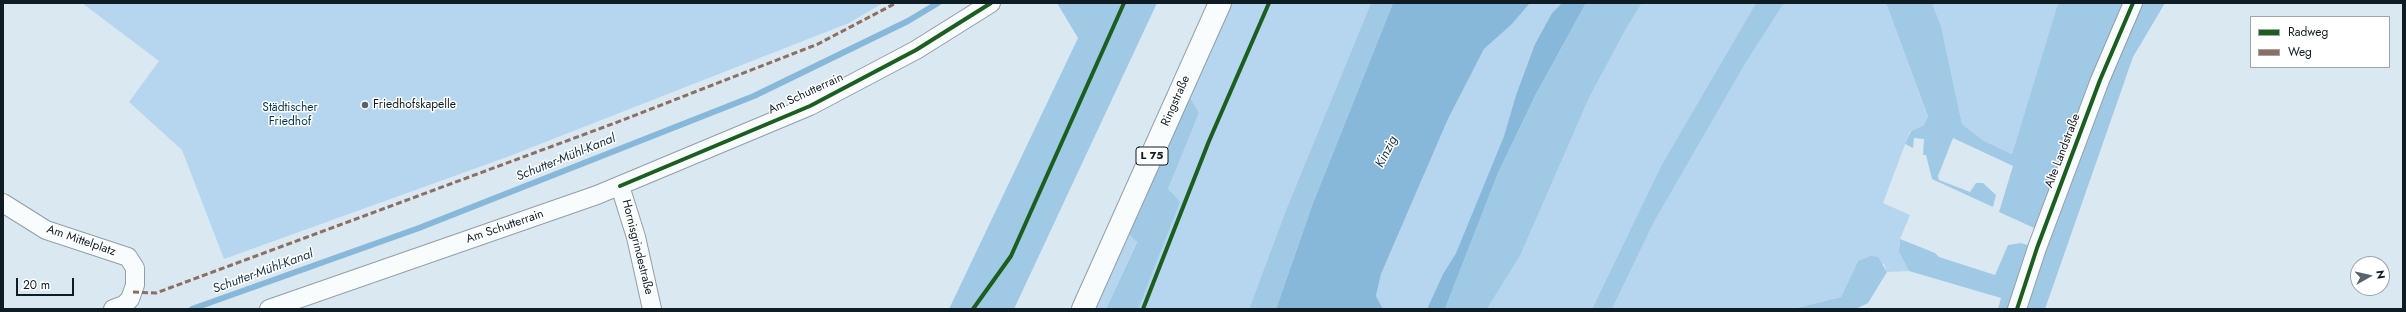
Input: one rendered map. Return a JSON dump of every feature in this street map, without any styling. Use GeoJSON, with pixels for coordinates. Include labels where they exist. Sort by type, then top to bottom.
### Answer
{"type":"FeatureCollection","features":[{"type":"Feature","properties":{"kind":"main road","name":"Ringstraße"},"geometry":{"type":"LineString","coordinates":[[1083,309],[1220,3]]}},
{"type":"Feature","properties":{"kind":"street","name":"Am Schutterrain"},"geometry":{"type":"LineString","coordinates":[[269,309],[620,186],[810,106],[916,50],[992,3]]}},
{"type":"Feature","properties":{"kind":"street","name":"Alte Landstraße"},"geometry":{"type":"LineString","coordinates":[[2017,309],[2037,248],[2100,80],[2134,3]]}},
{"type":"Feature","properties":{"kind":"street","name":"Hornisgrindestraße"},"geometry":{"type":"LineString","coordinates":[[620,186],[636,237],[652,309]]}},
{"type":"Feature","properties":{"kind":"street","name":"Am Mittelplatz"},"geometry":{"type":"LineString","coordinates":[[3,203],[46,230],[128,257],[135,268],[136,276],[133,292],[124,305],[113,309]]}},
{"type":"Feature","properties":{"kind":"green space","name":"Städtischer Friedhof"},"geometry":{"type":"Polygon","coordinates":[[[82,3],[883,3],[849,23],[507,157],[224,259],[182,150],[129,102],[159,61],[82,3]]]}},
{"type":"Feature","properties":{"kind":"green space"},"geometry":{"type":"Polygon","coordinates":[[[1232,3],[1371,3],[1286,210],[1249,309],[1138,309],[1168,189],[1199,113],[1189,96],[1232,3]]]}},
{"type":"Feature","properties":{"kind":"green space"},"geometry":{"type":"Polygon","coordinates":[[[1530,3],[1562,3],[1552,13],[1535,44],[1516,95],[1504,136],[1456,253],[1443,274],[1427,309],[1383,309],[1376,296],[1381,274],[1448,119],[1484,49],[1512,24],[1530,3]]]}},
{"type":"Feature","properties":{"kind":"green space"},"geometry":{"type":"Polygon","coordinates":[[[1642,3],[1756,3],[1661,166],[1592,309],[1487,309],[1520,256],[1589,98],[1627,27],[1642,3]]]}},
{"type":"Feature","properties":{"kind":"green space"},"geometry":{"type":"Polygon","coordinates":[[[1784,3],[1886,3],[1928,118],[1924,125],[1910,131],[1883,203],[1910,215],[1900,239],[1899,252],[1909,271],[1887,272],[1884,264],[1858,261],[1841,297],[1792,309],[1612,309],[1654,222],[1745,64],[1784,3]]]}},
{"type":"Feature","properties":{"kind":"green space"},"geometry":{"type":"Polygon","coordinates":[[[1932,3],[2058,3],[2012,154],[1984,141],[1962,124],[1941,26],[1932,3]]]}},
{"type":"Feature","properties":{"kind":"green space"},"geometry":{"type":"Polygon","coordinates":[[[1129,234],[1137,241],[1106,309],[1095,309],[1129,234]]]}},
{"type":"Feature","properties":{"kind":"shaded area"},"geometry":{"type":"Polygon","coordinates":[[[1057,3],[1157,3],[1014,309],[949,309],[1078,38],[1057,3]]]}},
{"type":"Feature","properties":{"kind":"shaded area"},"geometry":{"type":"Polygon","coordinates":[[[1371,3],[1393,3],[1313,203],[1276,309],[1249,309],[1286,210],[1371,3]]]}},
{"type":"Feature","properties":{"kind":"shaded area"},"geometry":{"type":"Polygon","coordinates":[[[1586,3],[1642,3],[1627,27],[1589,98],[1520,256],[1487,309],[1445,309],[1498,173],[1536,94],[1586,3]]]}},
{"type":"Feature","properties":{"kind":"shaded area"},"geometry":{"type":"Polygon","coordinates":[[[1756,3],[1784,3],[1745,64],[1654,222],[1612,309],[1592,309],[1661,166],[1756,3]]]}},
{"type":"Feature","properties":{"kind":"shaded area"},"geometry":{"type":"Polygon","coordinates":[[[1886,3],[1932,3],[1941,26],[1962,124],[1984,141],[2012,154],[2058,3],[2165,3],[2133,57],[2045,309],[1998,309],[2001,298],[1909,271],[1899,252],[1900,239],[1935,253],[1939,257],[1995,275],[2008,245],[2021,243],[2037,248],[2043,232],[1999,212],[2013,166],[1953,138],[1938,176],[1939,180],[1970,192],[1976,183],[1983,183],[1996,195],[1993,207],[1932,179],[1926,155],[1923,155],[1924,139],[1914,138],[1913,148],[1905,144],[1911,131],[1924,125],[1928,117],[1886,3]]]}},
{"type":"Feature","properties":{"kind":"shaded area"},"geometry":{"type":"Polygon","coordinates":[[[1189,96],[1199,113],[1168,189],[1180,202],[1138,309],[1106,309],[1137,242],[1129,234],[1189,96]]]}},
{"type":"Feature","properties":{"kind":"shaded area"},"geometry":{"type":"Polygon","coordinates":[[[1871,256],[1878,257],[1887,272],[1868,303],[1856,309],[1792,309],[1841,297],[1858,261],[1871,256]]]}},
{"type":"Feature","properties":{"kind":"water","name":"Kinzig"},"geometry":{"type":"Polygon","coordinates":[[[1393,3],[1530,3],[1512,24],[1484,49],[1448,119],[1381,274],[1376,296],[1383,309],[1276,309],[1313,203],[1393,3]]]}},
{"type":"Feature","properties":{"kind":"water"},"geometry":{"type":"Polygon","coordinates":[[[1562,3],[1586,3],[1536,94],[1498,173],[1445,309],[1427,309],[1443,274],[1456,253],[1504,136],[1516,95],[1535,44],[1552,13],[1562,3]]]}},
{"type":"Feature","properties":{"kind":"waterway","name":"Schutter-Mühl-Kanal"},"geometry":{"type":"LineString","coordinates":[[192,309],[419,228],[754,96],[908,21],[938,3]]}},
{"type":"Feature","properties":{"kind":"marked path"},"geometry":{"type":"LineString","coordinates":[[133,292],[156,293],[615,123],[818,44],[896,3]]}},
{"type":"Feature","properties":{"kind":"cycle path"},"geometry":{"type":"LineString","coordinates":[[620,186],[810,106],[916,50],[991,3]]}},
{"type":"Feature","properties":{"kind":"cycle path"},"geometry":{"type":"LineString","coordinates":[[973,309],[1011,256],[1124,3]]}},
{"type":"Feature","properties":{"kind":"cycle path"},"geometry":{"type":"LineString","coordinates":[[1143,309],[1209,141],[1269,3]]}},
{"type":"Feature","properties":{"kind":"cycle path"},"geometry":{"type":"LineString","coordinates":[[2017,309],[2037,248],[2100,80],[2133,3]]}},
{"type":"Feature","properties":{"kind":"place","name":"Friedhofskapelle"},"geometry":{"type":"Point","coordinates":[365,105]}}]}
